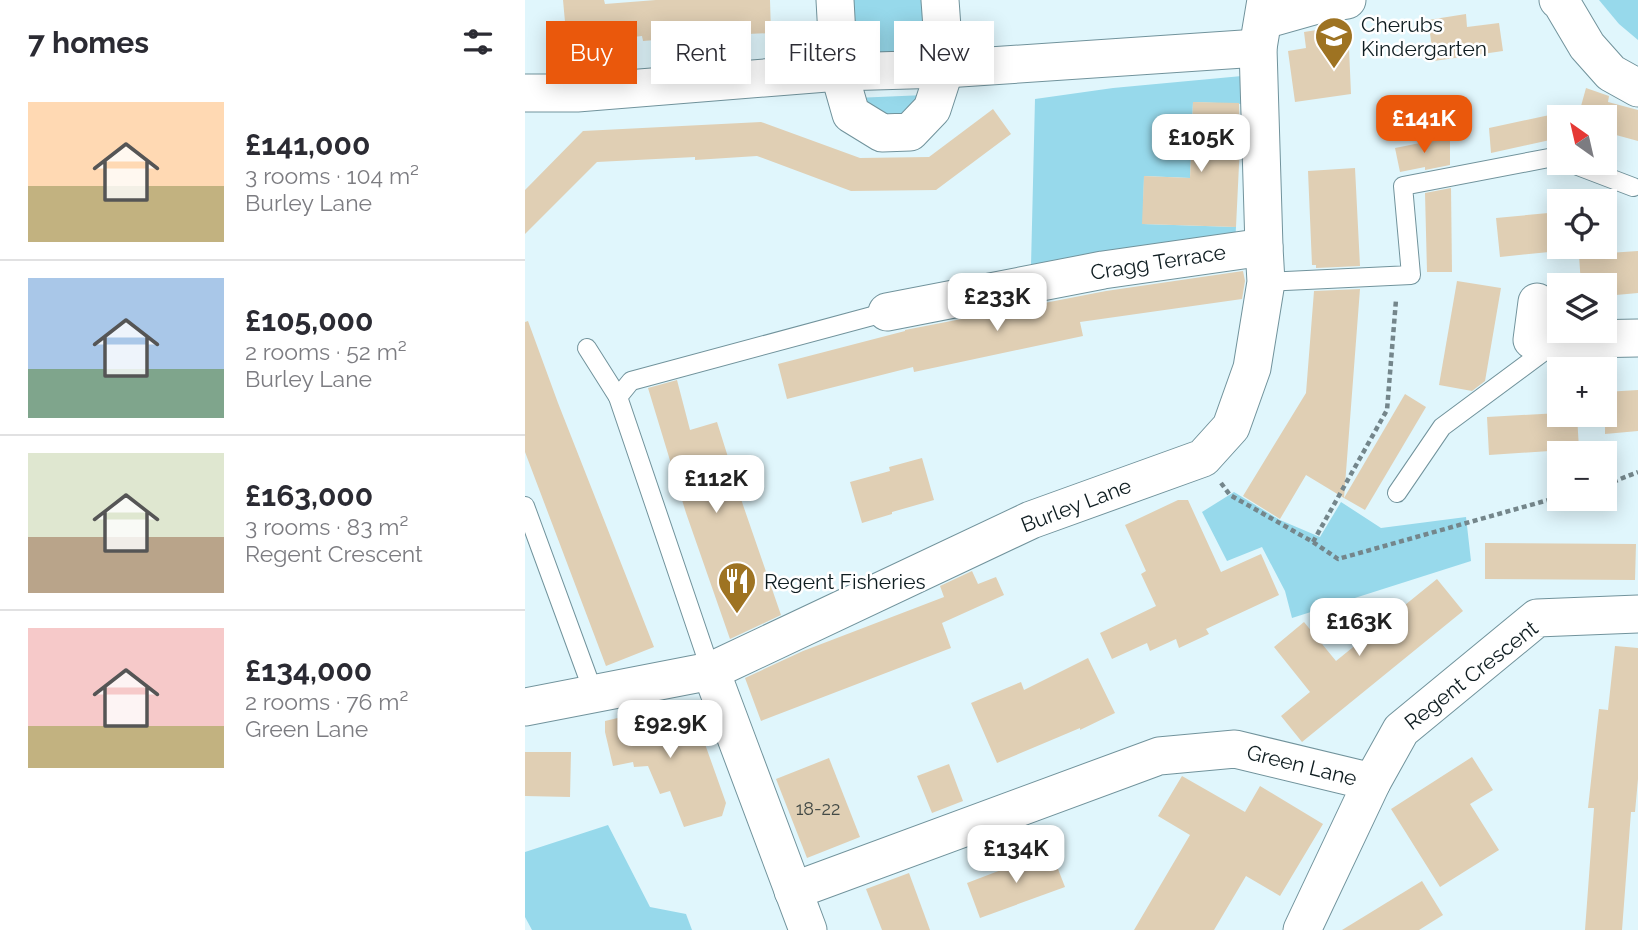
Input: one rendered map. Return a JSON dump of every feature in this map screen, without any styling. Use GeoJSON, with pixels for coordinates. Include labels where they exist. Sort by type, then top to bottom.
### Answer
{"type":"FeatureCollection","features":[{"type":"Feature","properties":{"kind":"street"},"geometry":{"type":"LineString","coordinates":[[835,0],[836,21]]}},
{"type":"Feature","properties":{"kind":"street"},"geometry":{"type":"LineString","coordinates":[[940,0],[942,21]]}},
{"type":"Feature","properties":{"kind":"street"},"geometry":{"type":"LineString","coordinates":[[994,62],[1263,23],[1317,5],[1347,0]]}},
{"type":"Feature","properties":{"kind":"street"},"geometry":{"type":"LineString","coordinates":[[1558,0],[1587,46],[1611,73],[1638,88]]}},
{"type":"Feature","properties":{"kind":"street","name":"Burley Lane"},"geometry":{"type":"LineString","coordinates":[[525,708],[711,671],[1031,520],[1203,458],[1230,427],[1252,368],[1265,264],[1263,23]]}},
{"type":"Feature","properties":{"kind":"street"},"geometry":{"type":"LineString","coordinates":[[525,93],[577,93],[765,78]]}},
{"type":"Feature","properties":{"kind":"street"},"geometry":{"type":"LineString","coordinates":[[842,84],[851,114],[882,133],[909,132],[932,109],[940,84]]}},
{"type":"Feature","properties":{"kind":"street","name":"Cragg Terrace"},"geometry":{"type":"LineString","coordinates":[[881,314],[1103,270],[1265,264]]}},
{"type":"Feature","properties":{"kind":"street"},"geometry":{"type":"LineString","coordinates":[[1538,302],[1532,340],[1547,340]]}},
{"type":"Feature","properties":{"kind":"street"},"geometry":{"type":"LineString","coordinates":[[1617,339],[1638,338]]}},
{"type":"Feature","properties":{"kind":"street","name":"Regent Crescent"},"geometry":{"type":"LineString","coordinates":[[1303,930],[1372,782],[1401,730],[1537,618],[1638,614]]}},
{"type":"Feature","properties":{"kind":"street"},"geometry":{"type":"LineString","coordinates":[[711,671],[808,930]]}},
{"type":"Feature","properties":{"kind":"street","name":"Green Lane"},"geometry":{"type":"LineString","coordinates":[[793,891],[1159,756],[1235,749],[1372,782]]}},
{"type":"Feature","properties":{"kind":"lane"},"geometry":{"type":"LineString","coordinates":[[1265,264],[1395,276],[1411,275],[1403,186],[1547,158]]}},
{"type":"Feature","properties":{"kind":"lane"},"geometry":{"type":"LineString","coordinates":[[1602,175],[1633,187]]}},
{"type":"Feature","properties":{"kind":"lane","name":"Cragg Terrace"},"geometry":{"type":"LineString","coordinates":[[618,397],[631,381],[881,314]]}},
{"type":"Feature","properties":{"kind":"lane"},"geometry":{"type":"LineString","coordinates":[[1398,494],[1442,427],[1556,343]]}},
{"type":"Feature","properties":{"kind":"lane"},"geometry":{"type":"LineString","coordinates":[[587,348],[618,397],[711,671]]}},
{"type":"Feature","properties":{"kind":"lane"},"geometry":{"type":"LineString","coordinates":[[525,506],[594,694]]}},
{"type":"Feature","properties":{"kind":"path"},"geometry":{"type":"LineString","coordinates":[[1313,542],[1387,410],[1396,299],[1395,276]]}},
{"type":"Feature","properties":{"kind":"path"},"geometry":{"type":"LineString","coordinates":[[1617,480],[1638,472]]}},
{"type":"Feature","properties":{"kind":"path"},"geometry":{"type":"LineString","coordinates":[[1244,503],[1338,559],[1547,500]]}},
{"type":"Feature","properties":{"kind":"shaded area"},"geometry":{"type":"Polygon","coordinates":[[[848,0],[929,0],[931,21],[894,21],[894,55],[880,56],[880,21],[850,21],[848,0]]]}},
{"type":"Feature","properties":{"kind":"shaded area"},"geometry":{"type":"Polygon","coordinates":[[[1599,0],[1638,0],[1638,40],[1619,24],[1599,0]]]}},
{"type":"Feature","properties":{"kind":"shaded area"},"geometry":{"type":"Polygon","coordinates":[[[1242,76],[1242,104],[1193,102],[1190,178],[1144,176],[1143,224],[1236,227],[1235,244],[1031,266],[1035,99],[1113,88],[1242,76]]]}},
{"type":"Feature","properties":{"kind":"shaded area"},"geometry":{"type":"Polygon","coordinates":[[[925,95],[922,108],[888,125],[855,98],[925,95]]]}},
{"type":"Feature","properties":{"kind":"shaded area"},"geometry":{"type":"Polygon","coordinates":[[[1234,492],[1280,520],[1320,537],[1341,502],[1381,528],[1466,517],[1471,561],[1292,618],[1285,591],[1262,547],[1227,561],[1202,512],[1234,492]]]}},
{"type":"Feature","properties":{"kind":"shaded area"},"geometry":{"type":"Polygon","coordinates":[[[608,825],[650,907],[686,914],[692,930],[532,930],[525,917],[525,852],[608,825]]]}},
{"type":"Feature","properties":{"kind":"building"},"geometry":{"type":"Polygon","coordinates":[[[563,0],[604,0],[605,4],[656,0],[770,0],[771,21],[765,21],[765,33],[751,34],[751,21],[651,21],[651,40],[643,41],[642,36],[637,37],[637,21],[565,21],[563,0]]]}},
{"type":"Feature","properties":{"kind":"building"},"geometry":{"type":"Polygon","coordinates":[[[1466,14],[1467,27],[1499,23],[1503,51],[1434,61],[1428,20],[1466,14]]]}},
{"type":"Feature","properties":{"kind":"building","name":"Cherubs Kindergarten"},"geometry":{"type":"Polygon","coordinates":[[[1348,25],[1351,94],[1295,102],[1288,51],[1306,48],[1304,32],[1348,25]]]}},
{"type":"Feature","properties":{"kind":"building"},"geometry":{"type":"Polygon","coordinates":[[[1586,88],[1609,96],[1608,102],[1638,110],[1638,141],[1617,135],[1617,105],[1581,105],[1586,88]]]}},
{"type":"Feature","properties":{"kind":"building"},"geometry":{"type":"Polygon","coordinates":[[[1193,102],[1239,103],[1236,227],[1142,224],[1144,176],[1190,178],[1193,102]]]}},
{"type":"Feature","properties":{"kind":"building"},"geometry":{"type":"Polygon","coordinates":[[[993,109],[1011,134],[936,190],[851,191],[757,156],[597,162],[525,234],[525,190],[583,131],[761,122],[860,158],[929,157],[993,109]]]}},
{"type":"Feature","properties":{"kind":"building"},"geometry":{"type":"Polygon","coordinates":[[[1547,116],[1547,141],[1491,153],[1489,128],[1547,116]]]}},
{"type":"Feature","properties":{"kind":"building"},"geometry":{"type":"Polygon","coordinates":[[[1450,137],[1450,165],[1400,172],[1395,148],[1450,137]]]}},
{"type":"Feature","properties":{"kind":"building"},"geometry":{"type":"Polygon","coordinates":[[[1355,168],[1360,266],[1316,268],[1316,265],[1312,265],[1308,171],[1355,168]]]}},
{"type":"Feature","properties":{"kind":"building"},"geometry":{"type":"Polygon","coordinates":[[[1451,188],[1452,272],[1427,272],[1425,193],[1451,188]]]}},
{"type":"Feature","properties":{"kind":"building"},"geometry":{"type":"Polygon","coordinates":[[[1547,213],[1547,252],[1500,257],[1496,218],[1547,213]]]}},
{"type":"Feature","properties":{"kind":"building"},"geometry":{"type":"Polygon","coordinates":[[[1638,251],[1638,293],[1617,295],[1617,273],[1580,273],[1579,259],[1617,259],[1617,252],[1638,251]]]}},
{"type":"Feature","properties":{"kind":"building"},"geometry":{"type":"Polygon","coordinates":[[[1243,271],[1245,281],[1242,299],[1080,322],[1083,336],[914,372],[913,367],[787,399],[778,364],[905,330],[1106,291],[1243,271]]]}},
{"type":"Feature","properties":{"kind":"building"},"geometry":{"type":"Polygon","coordinates":[[[1457,281],[1501,288],[1485,381],[1472,391],[1439,385],[1457,281]]]}},
{"type":"Feature","properties":{"kind":"building"},"geometry":{"type":"Polygon","coordinates":[[[1360,289],[1344,498],[1306,475],[1280,519],[1243,496],[1306,393],[1314,291],[1360,289]]]}},
{"type":"Feature","properties":{"kind":"building"},"geometry":{"type":"Polygon","coordinates":[[[528,321],[654,647],[606,666],[525,452],[525,322],[528,321]]]}},
{"type":"Feature","properties":{"kind":"building"},"geometry":{"type":"Polygon","coordinates":[[[677,380],[690,430],[717,422],[781,615],[730,639],[686,513],[648,388],[677,380]]]}},
{"type":"Feature","properties":{"kind":"building"},"geometry":{"type":"Polygon","coordinates":[[[1638,390],[1638,431],[1605,434],[1605,427],[1617,427],[1617,391],[1638,390]]]}},
{"type":"Feature","properties":{"kind":"building"},"geometry":{"type":"Polygon","coordinates":[[[1405,394],[1426,407],[1365,510],[1344,498],[1405,394]]]}},
{"type":"Feature","properties":{"kind":"building"},"geometry":{"type":"Polygon","coordinates":[[[1547,414],[1547,427],[1578,427],[1579,441],[1547,441],[1547,451],[1489,455],[1487,417],[1547,414]]]}},
{"type":"Feature","properties":{"kind":"building"},"geometry":{"type":"Polygon","coordinates":[[[922,458],[934,500],[862,523],[850,482],[890,471],[889,467],[922,458]]]}},
{"type":"Feature","properties":{"kind":"building"},"geometry":{"type":"Polygon","coordinates":[[[1178,500],[1188,500],[1221,572],[1261,554],[1279,595],[1206,629],[1209,634],[1179,648],[1176,639],[1150,651],[1147,643],[1112,659],[1100,633],[1156,606],[1141,574],[1146,571],[1125,525],[1178,500]]]}},
{"type":"Feature","properties":{"kind":"building"},"geometry":{"type":"Polygon","coordinates":[[[1485,543],[1636,544],[1635,580],[1485,579],[1485,543]]]}},
{"type":"Feature","properties":{"kind":"building"},"geometry":{"type":"Polygon","coordinates":[[[972,571],[978,584],[996,577],[1004,595],[942,623],[951,648],[761,721],[745,678],[803,651],[944,597],[940,586],[972,571]]]}},
{"type":"Feature","properties":{"kind":"building"},"geometry":{"type":"Polygon","coordinates":[[[1437,579],[1463,611],[1302,742],[1281,716],[1310,692],[1274,647],[1304,622],[1336,661],[1437,579]]]}},
{"type":"Feature","properties":{"kind":"building"},"geometry":{"type":"Polygon","coordinates":[[[1615,646],[1638,648],[1638,779],[1635,812],[1631,812],[1622,930],[1585,930],[1594,808],[1588,808],[1599,709],[1608,710],[1615,646]]]}},
{"type":"Feature","properties":{"kind":"building"},"geometry":{"type":"Polygon","coordinates":[[[1088,658],[1115,713],[997,763],[971,703],[1021,682],[1024,690],[1088,658]]]}},
{"type":"Feature","properties":{"kind":"building"},"geometry":{"type":"Polygon","coordinates":[[[660,708],[695,716],[726,803],[722,816],[684,827],[670,791],[660,794],[648,766],[634,767],[633,762],[613,766],[605,721],[660,708]]]}},
{"type":"Feature","properties":{"kind":"building"},"geometry":{"type":"Polygon","coordinates":[[[525,752],[571,752],[570,797],[525,796],[525,752]]]}},
{"type":"Feature","properties":{"kind":"building"},"geometry":{"type":"Polygon","coordinates":[[[1472,757],[1493,790],[1470,804],[1499,850],[1440,887],[1391,809],[1472,757]]]}},
{"type":"Feature","properties":{"kind":"building"},"geometry":{"type":"Polygon","coordinates":[[[829,758],[860,837],[807,858],[776,779],[829,758]]]}},
{"type":"Feature","properties":{"kind":"building"},"geometry":{"type":"Polygon","coordinates":[[[949,764],[963,801],[932,813],[917,776],[949,764]]]}},
{"type":"Feature","properties":{"kind":"building"},"geometry":{"type":"Polygon","coordinates":[[[1182,776],[1245,812],[1260,786],[1323,824],[1280,896],[1246,876],[1214,930],[1134,930],[1190,835],[1158,816],[1182,776]]]}},
{"type":"Feature","properties":{"kind":"building"},"geometry":{"type":"Polygon","coordinates":[[[1051,851],[1065,887],[980,918],[967,883],[1051,851]]]}},
{"type":"Feature","properties":{"kind":"building"},"geometry":{"type":"Polygon","coordinates":[[[909,873],[930,930],[882,930],[866,889],[909,873]]]}},
{"type":"Feature","properties":{"kind":"building"},"geometry":{"type":"Polygon","coordinates":[[[1422,881],[1443,915],[1419,930],[1342,930],[1422,881]]]}},
{"type":"Feature","properties":{"kind":"place","name":"Cherubs Kindergarten"},"geometry":{"type":"Point","coordinates":[1334,70]}},
{"type":"Feature","properties":{"kind":"place","name":"Regent Fisheries"},"geometry":{"type":"Point","coordinates":[737,615]}}]}
